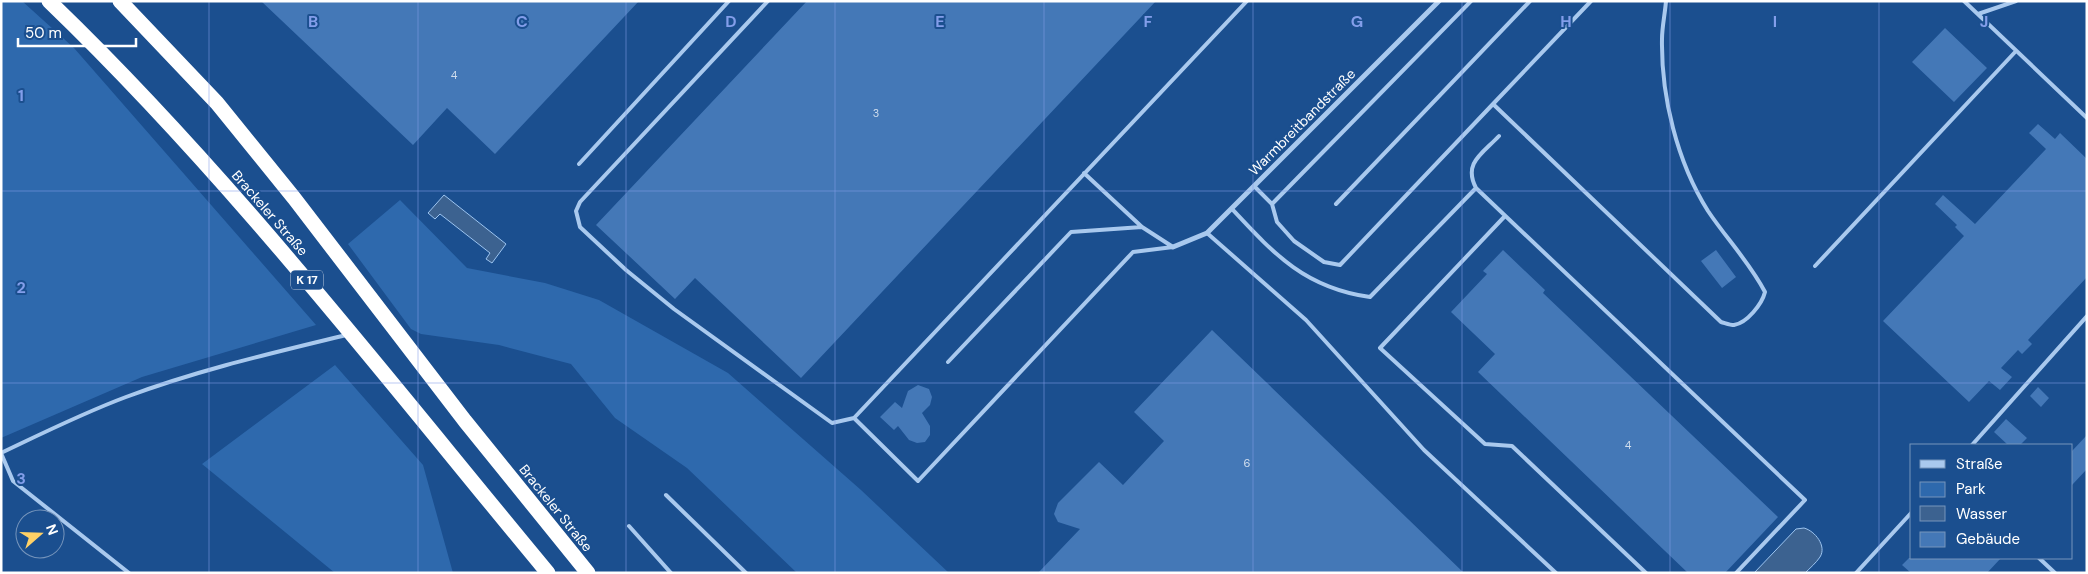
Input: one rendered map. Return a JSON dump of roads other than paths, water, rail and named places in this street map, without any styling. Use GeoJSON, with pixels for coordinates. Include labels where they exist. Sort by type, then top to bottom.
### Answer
{"type":"FeatureCollection","features":[{"type":"Feature","properties":{"kind":"highway","name":"Brackeler Straße"},"geometry":{"type":"LineString","coordinates":[[49,1],[191,147],[351,334],[548,573]]}},
{"type":"Feature","properties":{"kind":"highway","name":"Brackeler Straße"},"geometry":{"type":"LineString","coordinates":[[122,2],[217,103],[300,206],[477,436],[588,573]]}},
{"type":"Feature","properties":{"kind":"street","name":"Warmbreitbandstraße"},"geometry":{"type":"LineString","coordinates":[[1173,247],[1207,233],[1439,1]]}},
{"type":"Feature","properties":{"kind":"lane"},"geometry":{"type":"LineString","coordinates":[[580,164],[729,1]]}},
{"type":"Feature","properties":{"kind":"lane"},"geometry":{"type":"LineString","coordinates":[[768,1],[580,202],[576,211],[580,227],[626,270],[674,309],[832,424],[854,418],[1247,1]]}},
{"type":"Feature","properties":{"kind":"lane"},"geometry":{"type":"LineString","coordinates":[[1272,204],[1471,1]]}},
{"type":"Feature","properties":{"kind":"lane"},"geometry":{"type":"LineString","coordinates":[[1336,204],[1530,1]]}},
{"type":"Feature","properties":{"kind":"lane"},"geometry":{"type":"LineString","coordinates":[[1254,186],[1272,204],[1276,222],[1294,241],[1324,262],[1340,265],[1591,1]]}},
{"type":"Feature","properties":{"kind":"lane"},"geometry":{"type":"LineString","coordinates":[[1492,104],[1721,322],[1733,325],[1744,320],[1762,301],[1764,292],[1758,279],[1727,240],[1706,208],[1691,178],[1676,137],[1666,92],[1662,39],[1666,1]]}},
{"type":"Feature","properties":{"kind":"lane"},"geometry":{"type":"LineString","coordinates":[[1964,1],[2087,118]]}},
{"type":"Feature","properties":{"kind":"lane"},"geometry":{"type":"LineString","coordinates":[[1978,14],[2016,1]]}},
{"type":"Feature","properties":{"kind":"lane"},"geometry":{"type":"LineString","coordinates":[[1815,266],[2016,51]]}},
{"type":"Feature","properties":{"kind":"lane"},"geometry":{"type":"LineString","coordinates":[[1499,136],[1472,165],[1470,176],[1476,188],[1805,500],[1736,573]]}},
{"type":"Feature","properties":{"kind":"lane"},"geometry":{"type":"LineString","coordinates":[[1084,172],[1142,227],[1173,247]]}},
{"type":"Feature","properties":{"kind":"lane"},"geometry":{"type":"LineString","coordinates":[[1232,209],[1275,255],[1312,280],[1349,294],[1370,297],[1476,188]]}},
{"type":"Feature","properties":{"kind":"lane"},"geometry":{"type":"LineString","coordinates":[[1505,216],[1380,348],[1485,444],[1512,446],[1646,573]]}},
{"type":"Feature","properties":{"kind":"lane"},"geometry":{"type":"LineString","coordinates":[[948,362],[1071,232],[1142,227]]}},
{"type":"Feature","properties":{"kind":"lane"},"geometry":{"type":"LineString","coordinates":[[1207,233],[1306,320],[1424,450],[1556,573]]}},
{"type":"Feature","properties":{"kind":"lane"},"geometry":{"type":"LineString","coordinates":[[854,418],[918,480],[1133,252],[1173,247]]}},
{"type":"Feature","properties":{"kind":"lane"},"geometry":{"type":"LineString","coordinates":[[1973,444],[2087,316]]}},
{"type":"Feature","properties":{"kind":"lane"},"geometry":{"type":"LineString","coordinates":[[129,573],[13,481],[1,453],[80,415],[128,396],[226,365],[351,334]]}},
{"type":"Feature","properties":{"kind":"lane"},"geometry":{"type":"LineString","coordinates":[[666,496],[746,573]]}},
{"type":"Feature","properties":{"kind":"lane"},"geometry":{"type":"LineString","coordinates":[[1856,573],[1910,514]]}},
{"type":"Feature","properties":{"kind":"lane"},"geometry":{"type":"LineString","coordinates":[[629,526],[671,573]]}},
{"type":"Feature","properties":{"kind":"lane"},"geometry":{"type":"LineString","coordinates":[[2040,559],[2055,573]]}},
{"type":"Feature","properties":{"kind":"water"},"geometry":{"type":"Polygon","coordinates":[[[444,195],[506,244],[492,263],[486,259],[490,253],[440,214],[435,219],[428,213],[444,195]]]}},
{"type":"Feature","properties":{"kind":"water"},"geometry":{"type":"Polygon","coordinates":[[[1804,528],[1816,536],[1822,548],[1820,557],[1805,573],[1754,573],[1796,529],[1804,528]]]}}]}
